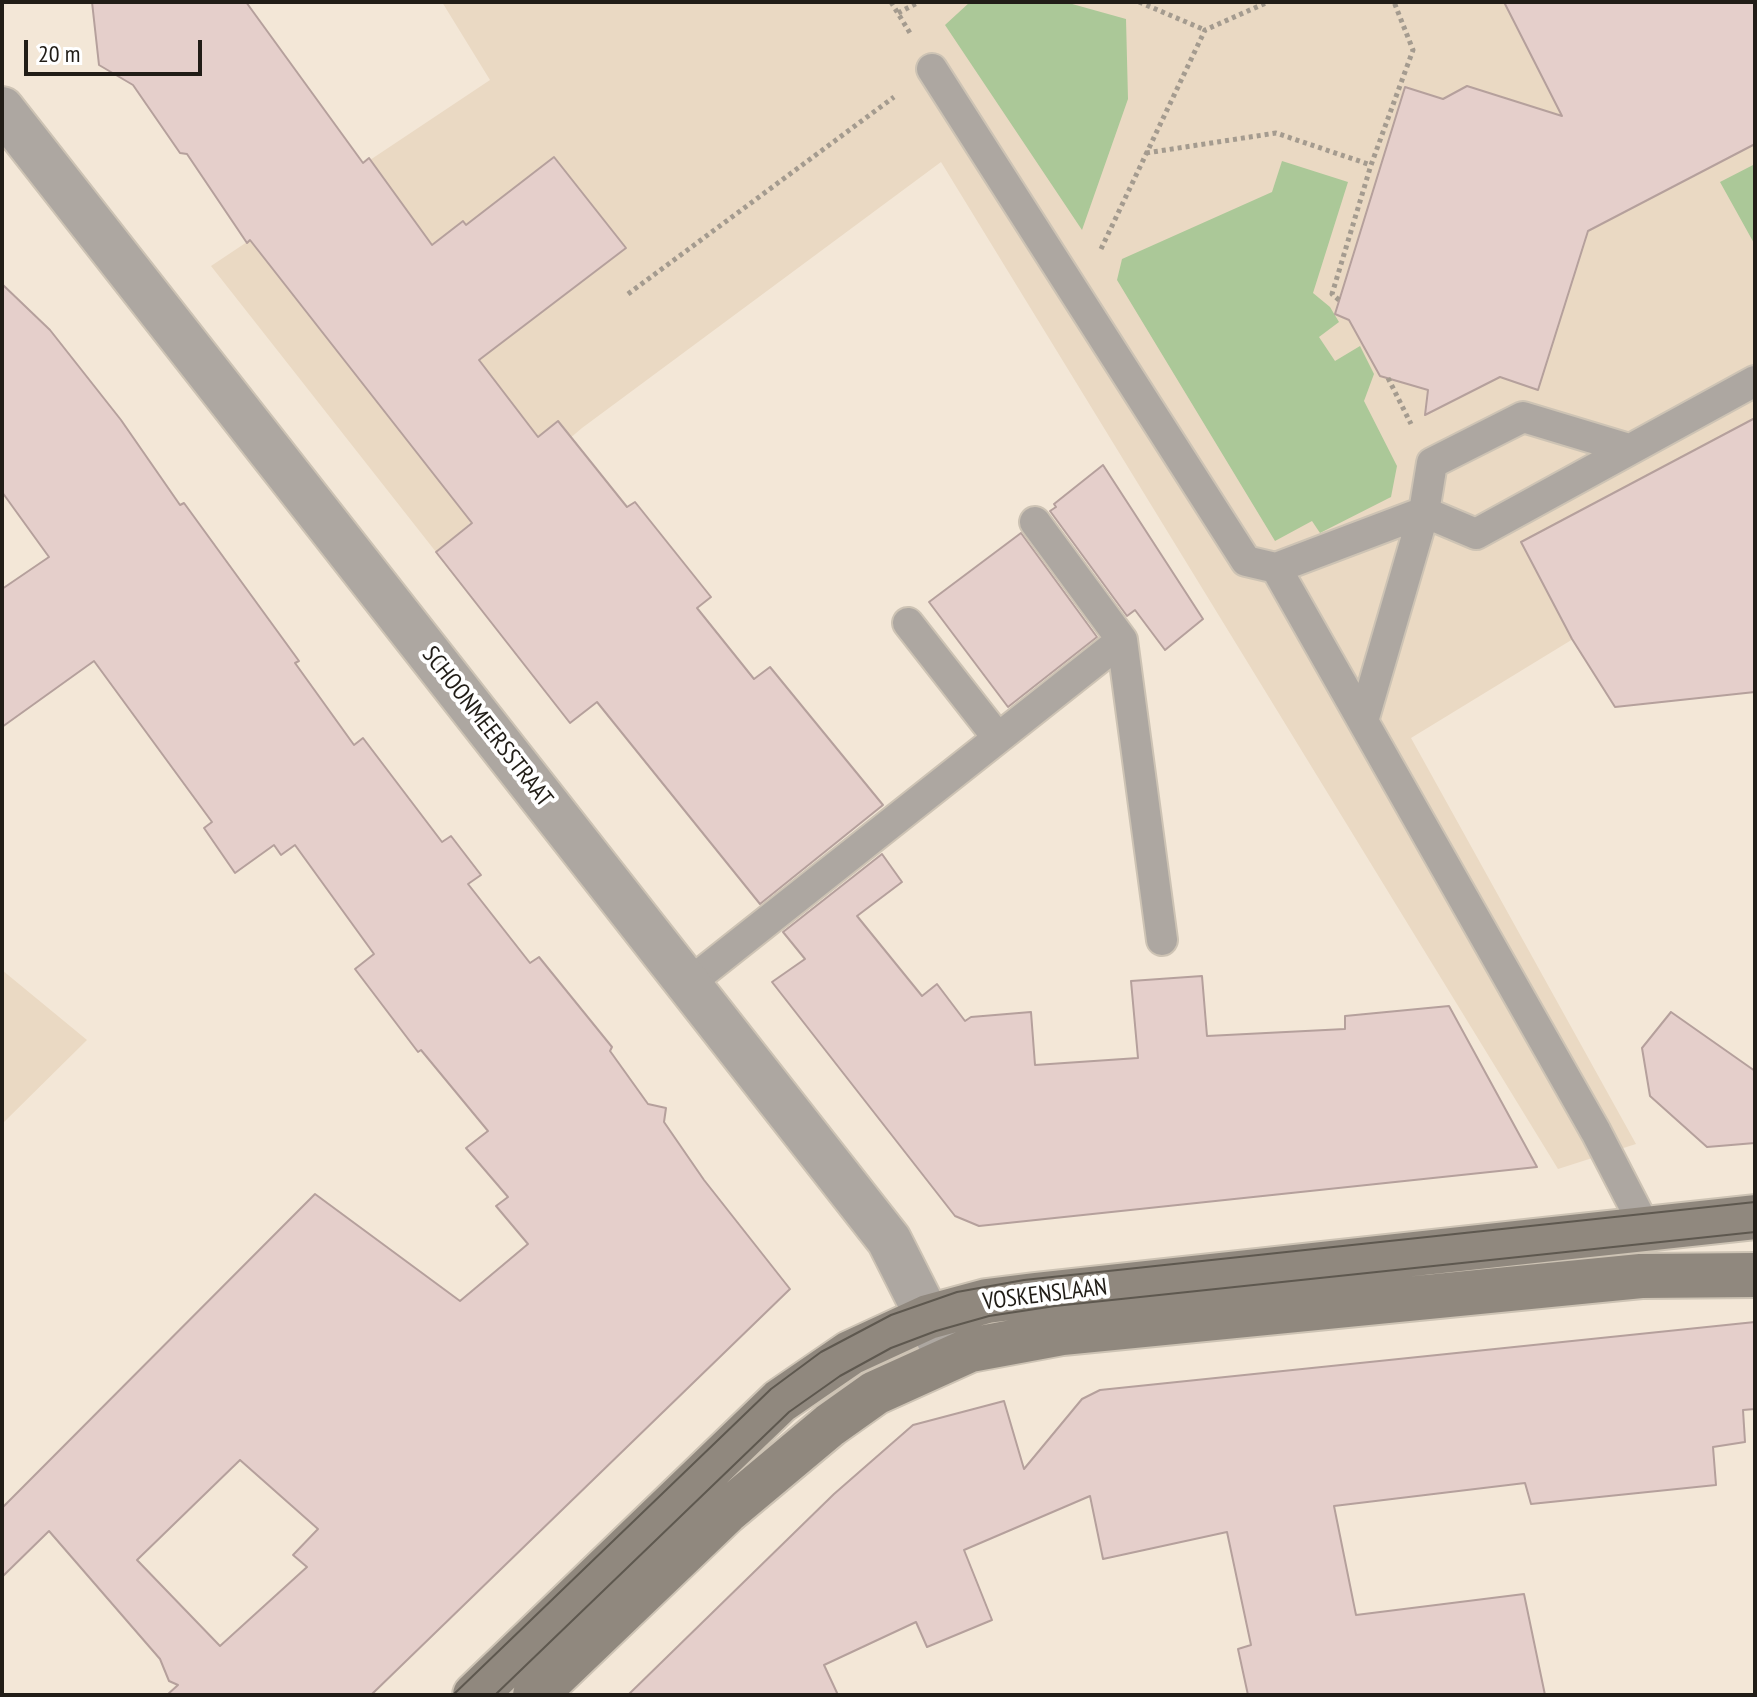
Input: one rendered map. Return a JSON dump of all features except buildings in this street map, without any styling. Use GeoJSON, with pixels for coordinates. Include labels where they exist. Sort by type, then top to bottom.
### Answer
{"type":"FeatureCollection","features":[{"type":"Feature","properties":{"kind":"street","name":"SCHOONMEERSSTRAAT"},"geometry":{"type":"LineString","coordinates":[[2,109],[889,1240],[948,1358]]}},
{"type":"Feature","properties":{"kind":"street","name":"VOSKENSLAAN"},"geometry":{"type":"LineString","coordinates":[[475,1695],[780,1401],[840,1358],[928,1317],[987,1301],[1755,1217]]}},
{"type":"Feature","properties":{"kind":"street","name":"VOSKENSLAAN"},"geometry":{"type":"LineString","coordinates":[[535,1695],[726,1512],[781,1464],[875,1393],[948,1358],[994,1344],[1104,1329],[1641,1276],[1755,1275]]}},
{"type":"Feature","properties":{"kind":"lane"},"geometry":{"type":"LineString","coordinates":[[932,69],[1246,561],[1276,568],[1424,512],[1476,534],[1755,381]]}},
{"type":"Feature","properties":{"kind":"lane"},"geometry":{"type":"LineString","coordinates":[[1363,721],[1424,512],[1432,463],[1523,417],[1629,449]]}},
{"type":"Feature","properties":{"kind":"lane"},"geometry":{"type":"LineString","coordinates":[[1035,522],[1122,640],[1162,940]]}},
{"type":"Feature","properties":{"kind":"lane"},"geometry":{"type":"LineString","coordinates":[[1276,568],[1596,1132],[1646,1229]]}},
{"type":"Feature","properties":{"kind":"lane"},"geometry":{"type":"LineString","coordinates":[[908,623],[998,738]]}},
{"type":"Feature","properties":{"kind":"lane"},"geometry":{"type":"LineString","coordinates":[[688,984],[1122,640]]}},
{"type":"Feature","properties":{"kind":"path"},"geometry":{"type":"LineString","coordinates":[[898,13],[919,2]]}},
{"type":"Feature","properties":{"kind":"path"},"geometry":{"type":"LineString","coordinates":[[1139,2],[1205,30]]}},
{"type":"Feature","properties":{"kind":"path"},"geometry":{"type":"LineString","coordinates":[[1079,296],[1205,30],[1268,2]]}},
{"type":"Feature","properties":{"kind":"path"},"geometry":{"type":"LineString","coordinates":[[1339,300],[1332,294],[1371,165],[1413,50],[1394,2]]}},
{"type":"Feature","properties":{"kind":"path"},"geometry":{"type":"LineString","coordinates":[[628,294],[932,69]]}},
{"type":"Feature","properties":{"kind":"path"},"geometry":{"type":"LineString","coordinates":[[1146,153],[1276,133],[1371,165]]}},
{"type":"Feature","properties":{"kind":"shaded area"},"geometry":{"type":"Polygon","coordinates":[[[442,2],[1755,2],[1755,541],[1573,639],[1411,738],[1636,1144],[1558,1169],[941,162],[582,428],[436,552],[211,266],[490,80],[442,2]]]}},
{"type":"Feature","properties":{"kind":"shaded area"},"geometry":{"type":"Polygon","coordinates":[[[2,970],[87,1040],[2,1124],[2,970]]]}},
{"type":"Feature","properties":{"kind":"green space"},"geometry":{"type":"Polygon","coordinates":[[[970,2],[1065,2],[1126,19],[1128,99],[1082,230],[945,25],[970,2]]]}},
{"type":"Feature","properties":{"kind":"green space"},"geometry":{"type":"Polygon","coordinates":[[[1282,161],[1348,182],[1313,293],[1330,307],[1339,322],[1319,337],[1335,361],[1360,346],[1374,374],[1364,401],[1397,466],[1391,497],[1320,533],[1312,521],[1275,541],[1117,280],[1122,259],[1272,192],[1282,161]]]}},
{"type":"Feature","properties":{"kind":"green space"},"geometry":{"type":"Polygon","coordinates":[[[1755,164],[1755,245],[1720,182],[1755,164]]]}},
{"type":"Feature","properties":{"kind":"tram line"},"geometry":{"type":"LineString","coordinates":[[453,1695],[771,1389],[821,1352],[891,1315],[957,1292],[1024,1280],[1755,1202]]}},
{"type":"Feature","properties":{"kind":"tram line"},"geometry":{"type":"LineString","coordinates":[[495,1695],[789,1412],[840,1376],[891,1348],[936,1331],[989,1316],[1055,1306],[1755,1232]]}}]}
